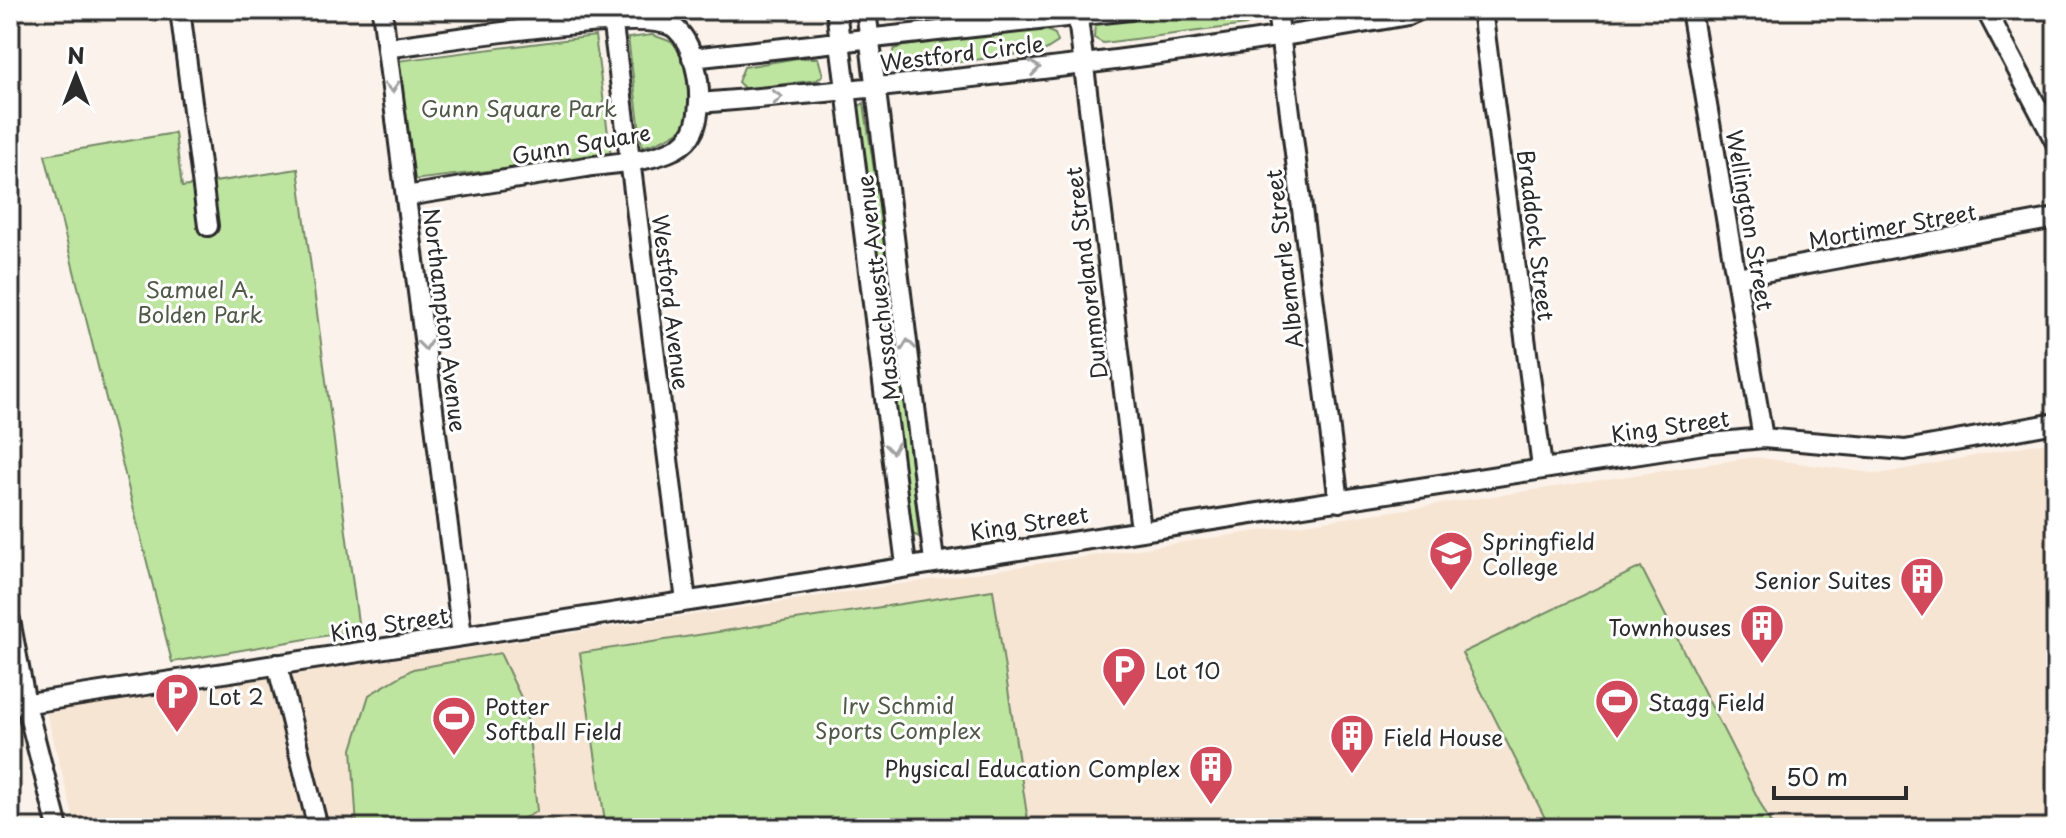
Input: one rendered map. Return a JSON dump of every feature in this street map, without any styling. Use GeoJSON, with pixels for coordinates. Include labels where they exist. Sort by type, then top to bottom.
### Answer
{"type":"FeatureCollection","features":[{"type":"Feature","properties":{"kind":"street"},"geometry":{"type":"LineString","coordinates":[[180,10],[208,226]]}},
{"type":"Feature","properties":{"kind":"street","name":"Northampton Avenue"},"geometry":{"type":"LineString","coordinates":[[382,10],[462,636]]}},
{"type":"Feature","properties":{"kind":"street"},"geometry":{"type":"LineString","coordinates":[[836,10],[906,565]]}},
{"type":"Feature","properties":{"kind":"street","name":"Massachuestt Avenue"},"geometry":{"type":"LineString","coordinates":[[866,10],[934,561]]}},
{"type":"Feature","properties":{"kind":"street","name":"Westford Circle"},"geometry":{"type":"LineString","coordinates":[[692,58],[870,40],[1077,13],[1130,10]]}},
{"type":"Feature","properties":{"kind":"street","name":"Albemarle Street"},"geometry":{"type":"LineString","coordinates":[[1277,10],[1339,502]]}},
{"type":"Feature","properties":{"kind":"street","name":"Westford Circle"},"geometry":{"type":"LineString","coordinates":[[699,103],[846,91],[1280,38],[1408,15],[1419,10]]}},
{"type":"Feature","properties":{"kind":"street","name":"Braddock Street"},"geometry":{"type":"LineString","coordinates":[[1482,10],[1542,467]]}},
{"type":"Feature","properties":{"kind":"street","name":"Wellington Street"},"geometry":{"type":"LineString","coordinates":[[1691,10],[1763,438]]}},
{"type":"Feature","properties":{"kind":"street"},"geometry":{"type":"LineString","coordinates":[[1986,10],[2056,143]]}},
{"type":"Feature","properties":{"kind":"street","name":"Dunmoreland Street"},"geometry":{"type":"LineString","coordinates":[[1077,13],[1141,530]]}},
{"type":"Feature","properties":{"kind":"street","name":"Gunn Square"},"geometry":{"type":"LineString","coordinates":[[387,48],[612,16],[640,19],[668,24],[680,34],[692,58],[699,103],[695,129],[687,141],[667,152],[406,196]]}},
{"type":"Feature","properties":{"kind":"street","name":"Westford Avenue"},"geometry":{"type":"LineString","coordinates":[[612,16],[686,601]]}},
{"type":"Feature","properties":{"kind":"street","name":"Mortimer Street"},"geometry":{"type":"LineString","coordinates":[[1737,277],[2056,218]]}},
{"type":"Feature","properties":{"kind":"street"},"geometry":{"type":"LineString","coordinates":[[874,310],[903,307]]}},
{"type":"Feature","properties":{"kind":"street","name":"King Street"},"geometry":{"type":"LineString","coordinates":[[18,705],[906,565],[1339,502],[1542,467],[1763,438],[1905,450],[2056,423]]}},
{"type":"Feature","properties":{"kind":"street"},"geometry":{"type":"LineString","coordinates":[[10,620],[18,705],[58,828]]}},
{"type":"Feature","properties":{"kind":"street"},"geometry":{"type":"LineString","coordinates":[[277,664],[318,828]]}},
{"type":"Feature","properties":{"kind":"shaded area","name":"Springfield College"},"geometry":{"type":"Polygon","coordinates":[[[2056,440],[2056,828],[76,828],[46,711],[1755,457],[1879,474],[2056,440]]]}},
{"type":"Feature","properties":{"kind":"green space"},"geometry":{"type":"Polygon","coordinates":[[[1183,10],[1254,12],[1252,20],[1246,25],[1103,43],[1094,38],[1095,24],[1103,21],[1183,10]]]}},
{"type":"Feature","properties":{"kind":"green space"},"geometry":{"type":"Polygon","coordinates":[[[1296,10],[1365,10],[1309,18],[1296,10]]]}},
{"type":"Feature","properties":{"kind":"green space"},"geometry":{"type":"Polygon","coordinates":[[[1042,28],[1055,34],[1058,42],[1044,51],[904,69],[894,65],[891,57],[894,49],[903,46],[1042,28]]]}},
{"type":"Feature","properties":{"kind":"green space"},"geometry":{"type":"Polygon","coordinates":[[[652,35],[679,46],[697,60],[706,76],[707,93],[700,110],[687,125],[667,138],[642,147],[628,38],[652,35]]]}},
{"type":"Feature","properties":{"kind":"green space","name":"Gunn Square Park"},"geometry":{"type":"Polygon","coordinates":[[[595,36],[611,156],[413,180],[397,61],[595,36]]]}},
{"type":"Feature","properties":{"kind":"green space"},"geometry":{"type":"Polygon","coordinates":[[[798,58],[818,58],[823,75],[817,80],[745,89],[738,82],[744,67],[798,58]]]}},
{"type":"Feature","properties":{"kind":"green space"},"geometry":{"type":"Polygon","coordinates":[[[864,103],[892,291],[887,294],[881,292],[858,107],[864,103]]]}},
{"type":"Feature","properties":{"kind":"green space","name":"Samuel A. Bolden Park"},"geometry":{"type":"Polygon","coordinates":[[[175,133],[182,187],[298,169],[359,630],[172,662],[45,155],[175,133]]]}},
{"type":"Feature","properties":{"kind":"green space"},"geometry":{"type":"Polygon","coordinates":[[[885,327],[897,327],[919,537],[913,534],[885,327]]]}},
{"type":"Feature","properties":{"kind":"green space","name":"Stagg Field"},"geometry":{"type":"Polygon","coordinates":[[[1641,567],[1773,828],[1550,828],[1462,653],[1641,567]]]}},
{"type":"Feature","properties":{"kind":"green space","name":"Irv Schmid Sports Complex"},"geometry":{"type":"Polygon","coordinates":[[[993,590],[1029,828],[606,828],[580,653],[993,590]]]}},
{"type":"Feature","properties":{"kind":"green space"},"geometry":{"type":"Polygon","coordinates":[[[500,653],[526,708],[537,811],[500,825],[476,828],[357,828],[352,749],[369,695],[413,669],[500,653]]]}},
{"type":"Feature","properties":{"kind":"place","name":"Springfield College"},"geometry":{"type":"Point","coordinates":[1451,592]}},
{"type":"Feature","properties":{"kind":"place","name":"Senior Suites"},"geometry":{"type":"Point","coordinates":[1922,618]}},
{"type":"Feature","properties":{"kind":"place","name":"Townhouses"},"geometry":{"type":"Point","coordinates":[1762,665]}},
{"type":"Feature","properties":{"kind":"place","name":"Lot 10"},"geometry":{"type":"Point","coordinates":[1124,708]}},
{"type":"Feature","properties":{"kind":"place","name":"Lot 2"},"geometry":{"type":"Point","coordinates":[177,734]}},
{"type":"Feature","properties":{"kind":"place","name":"Stagg Field"},"geometry":{"type":"Point","coordinates":[1617,740]}},
{"type":"Feature","properties":{"kind":"place","name":"Potter Softball Field"},"geometry":{"type":"Point","coordinates":[454,757]}},
{"type":"Feature","properties":{"kind":"place","name":"Field House"},"geometry":{"type":"Point","coordinates":[1352,775]}},
{"type":"Feature","properties":{"kind":"place","name":"Physical Education Complex"},"geometry":{"type":"Point","coordinates":[1211,806]}}]}
